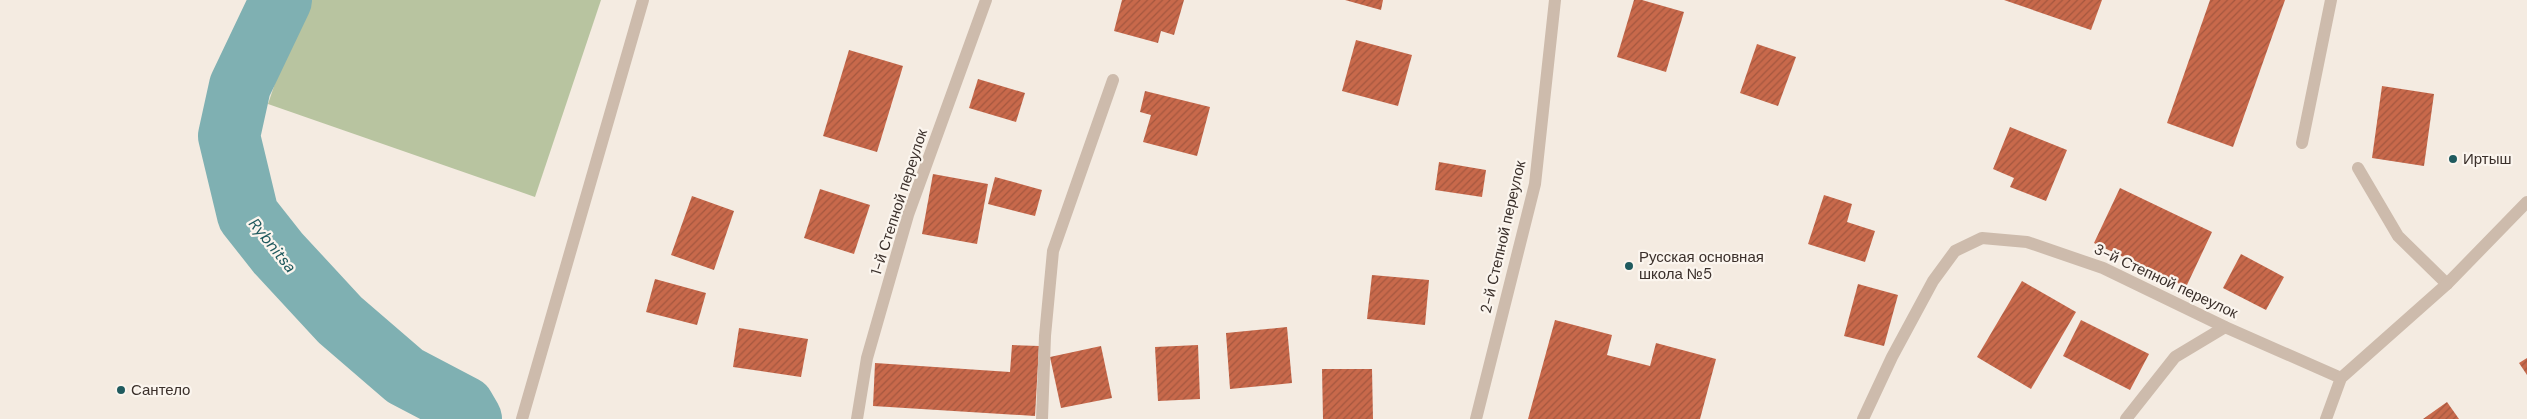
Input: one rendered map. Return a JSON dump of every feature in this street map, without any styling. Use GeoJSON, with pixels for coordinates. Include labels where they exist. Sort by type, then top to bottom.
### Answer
{"type":"FeatureCollection","features":[{"type":"Feature","properties":{"kind":"street"},"geometry":{"type":"LineString","coordinates":[[522,419],[643,0]]}},
{"type":"Feature","properties":{"kind":"street","name":"1-й Степной переулок"},"geometry":{"type":"LineString","coordinates":[[857,419],[867,358],[908,215],[986,0]]}},
{"type":"Feature","properties":{"kind":"street","name":"2-й Степной переулок"},"geometry":{"type":"LineString","coordinates":[[1476,419],[1535,184],[1555,0]]}},
{"type":"Feature","properties":{"kind":"street"},"geometry":{"type":"LineString","coordinates":[[2302,143],[2331,0]]}},
{"type":"Feature","properties":{"kind":"street"},"geometry":{"type":"LineString","coordinates":[[1042,419],[1045,336],[1053,251],[1113,80]]}},
{"type":"Feature","properties":{"kind":"street"},"geometry":{"type":"LineString","coordinates":[[2358,168],[2398,236],[2447,284]]}},
{"type":"Feature","properties":{"kind":"street"},"geometry":{"type":"LineString","coordinates":[[2326,419],[2341,378],[2447,284],[2527,202]]}},
{"type":"Feature","properties":{"kind":"street","name":"3-й Степной переулок"},"geometry":{"type":"LineString","coordinates":[[1863,419],[1892,357],[1933,281],[1955,251],[1982,238],[2027,242],[2104,268],[2226,327],[2341,378]]}},
{"type":"Feature","properties":{"kind":"street"},"geometry":{"type":"LineString","coordinates":[[2126,419],[2175,357],[2226,327]]}},
{"type":"Feature","properties":{"kind":"green space"},"geometry":{"type":"Polygon","coordinates":[[[303,0],[601,0],[535,197],[268,104],[303,0]]]}},
{"type":"Feature","properties":{"kind":"building"},"geometry":{"type":"Polygon","coordinates":[[[1122,0],[1184,0],[1174,35],[1161,31],[1158,43],[1114,31],[1122,0]]]}},
{"type":"Feature","properties":{"kind":"building"},"geometry":{"type":"Polygon","coordinates":[[[1345,0],[1383,0],[1381,10],[1345,0]]]}},
{"type":"Feature","properties":{"kind":"building"},"geometry":{"type":"Polygon","coordinates":[[[1634,0],[1642,0],[1684,12],[1666,72],[1617,57],[1634,0]]]}},
{"type":"Feature","properties":{"kind":"building"},"geometry":{"type":"Polygon","coordinates":[[[2004,0],[2102,0],[2091,30],[2004,0]]]}},
{"type":"Feature","properties":{"kind":"building"},"geometry":{"type":"Polygon","coordinates":[[[2210,0],[2285,0],[2233,147],[2167,123],[2210,0]]]}},
{"type":"Feature","properties":{"kind":"building"},"geometry":{"type":"Polygon","coordinates":[[[1356,40],[1412,55],[1398,106],[1342,91],[1356,40]]]}},
{"type":"Feature","properties":{"kind":"building"},"geometry":{"type":"Polygon","coordinates":[[[1757,44],[1796,57],[1778,106],[1740,93],[1757,44]]]}},
{"type":"Feature","properties":{"kind":"building"},"geometry":{"type":"Polygon","coordinates":[[[849,50],[903,66],[877,152],[823,136],[849,50]]]}},
{"type":"Feature","properties":{"kind":"building"},"geometry":{"type":"Polygon","coordinates":[[[978,79],[1025,93],[1016,122],[969,108],[978,79]]]}},
{"type":"Feature","properties":{"kind":"building"},"geometry":{"type":"Polygon","coordinates":[[[2382,86],[2434,94],[2424,166],[2372,158],[2382,86]]]}},
{"type":"Feature","properties":{"kind":"building"},"geometry":{"type":"Polygon","coordinates":[[[1145,91],[1210,107],[1197,156],[1143,142],[1151,115],[1140,112],[1145,91]]]}},
{"type":"Feature","properties":{"kind":"building"},"geometry":{"type":"Polygon","coordinates":[[[2010,127],[2067,150],[2046,201],[2010,187],[2014,178],[1993,169],[2010,127]]]}},
{"type":"Feature","properties":{"kind":"building"},"geometry":{"type":"Polygon","coordinates":[[[1439,162],[1486,170],[1482,197],[1435,190],[1439,162]]]}},
{"type":"Feature","properties":{"kind":"building"},"geometry":{"type":"Polygon","coordinates":[[[933,174],[988,184],[977,244],[922,234],[933,174]]]}},
{"type":"Feature","properties":{"kind":"building"},"geometry":{"type":"Polygon","coordinates":[[[995,177],[1042,190],[1035,216],[988,204],[995,177]]]}},
{"type":"Feature","properties":{"kind":"building"},"geometry":{"type":"Polygon","coordinates":[[[2120,188],[2212,232],[2186,287],[2094,243],[2120,188]]]}},
{"type":"Feature","properties":{"kind":"building"},"geometry":{"type":"Polygon","coordinates":[[[820,189],[870,205],[854,254],[804,238],[820,189]]]}},
{"type":"Feature","properties":{"kind":"building"},"geometry":{"type":"Polygon","coordinates":[[[1824,195],[1852,204],[1847,222],[1875,231],[1865,262],[1808,244],[1824,195]]]}},
{"type":"Feature","properties":{"kind":"building"},"geometry":{"type":"Polygon","coordinates":[[[692,196],[734,211],[714,270],[671,255],[692,196]]]}},
{"type":"Feature","properties":{"kind":"building"},"geometry":{"type":"Polygon","coordinates":[[[2241,254],[2284,277],[2266,310],[2223,288],[2241,254]]]}},
{"type":"Feature","properties":{"kind":"building"},"geometry":{"type":"Polygon","coordinates":[[[1372,275],[1429,280],[1425,325],[1367,319],[1372,275]]]}},
{"type":"Feature","properties":{"kind":"building"},"geometry":{"type":"Polygon","coordinates":[[[655,279],[706,293],[697,325],[646,312],[655,279]]]}},
{"type":"Feature","properties":{"kind":"building"},"geometry":{"type":"Polygon","coordinates":[[[2022,281],[2076,312],[2031,389],[1977,357],[2022,281]]]}},
{"type":"Feature","properties":{"kind":"building"},"geometry":{"type":"Polygon","coordinates":[[[1858,284],[1898,295],[1884,346],[1844,336],[1858,284]]]}},
{"type":"Feature","properties":{"kind":"building"},"geometry":{"type":"Polygon","coordinates":[[[1555,320],[1612,335],[1607,355],[1650,366],[1656,343],[1716,359],[1700,419],[1528,419],[1555,320]]]}},
{"type":"Feature","properties":{"kind":"building"},"geometry":{"type":"Polygon","coordinates":[[[2081,320],[2149,354],[2130,390],[2063,356],[2081,320]]]}},
{"type":"Feature","properties":{"kind":"building"},"geometry":{"type":"Polygon","coordinates":[[[1287,327],[1292,383],[1230,389],[1226,333],[1287,327]]]}},
{"type":"Feature","properties":{"kind":"building"},"geometry":{"type":"Polygon","coordinates":[[[739,328],[808,339],[801,377],[733,367],[739,328]]]}},
{"type":"Feature","properties":{"kind":"building"},"geometry":{"type":"Polygon","coordinates":[[[1012,345],[1039,346],[1035,416],[873,406],[875,363],[1010,372],[1012,345]]]}},
{"type":"Feature","properties":{"kind":"building"},"geometry":{"type":"Polygon","coordinates":[[[1198,345],[1200,399],[1158,401],[1155,347],[1198,345]]]}},
{"type":"Feature","properties":{"kind":"building"},"geometry":{"type":"Polygon","coordinates":[[[1101,346],[1112,398],[1061,408],[1050,357],[1101,346]]]}},
{"type":"Feature","properties":{"kind":"building"},"geometry":{"type":"Polygon","coordinates":[[[2527,358],[2527,375],[2519,363],[2527,358]]]}},
{"type":"Feature","properties":{"kind":"building"},"geometry":{"type":"Polygon","coordinates":[[[1322,369],[1372,369],[1373,419],[1323,419],[1322,369]]]}},
{"type":"Feature","properties":{"kind":"building"},"geometry":{"type":"Polygon","coordinates":[[[2447,402],[2459,419],[2423,419],[2447,402]]]}},
{"type":"Feature","properties":{"kind":"waterway","name":"Rybnitsa"},"geometry":{"type":"LineString","coordinates":[[281,0],[240,86],[229,136],[248,215],[278,253],[340,320],[405,376],[464,407],[471,419]]}},
{"type":"Feature","properties":{"kind":"place","name":"Иртыш"},"geometry":{"type":"Point","coordinates":[2453,159]}},
{"type":"Feature","properties":{"kind":"place","name":"Русская основная школа №5"},"geometry":{"type":"Point","coordinates":[1629,266]}},
{"type":"Feature","properties":{"kind":"place","name":"Сантело"},"geometry":{"type":"Point","coordinates":[121,390]}}]}
